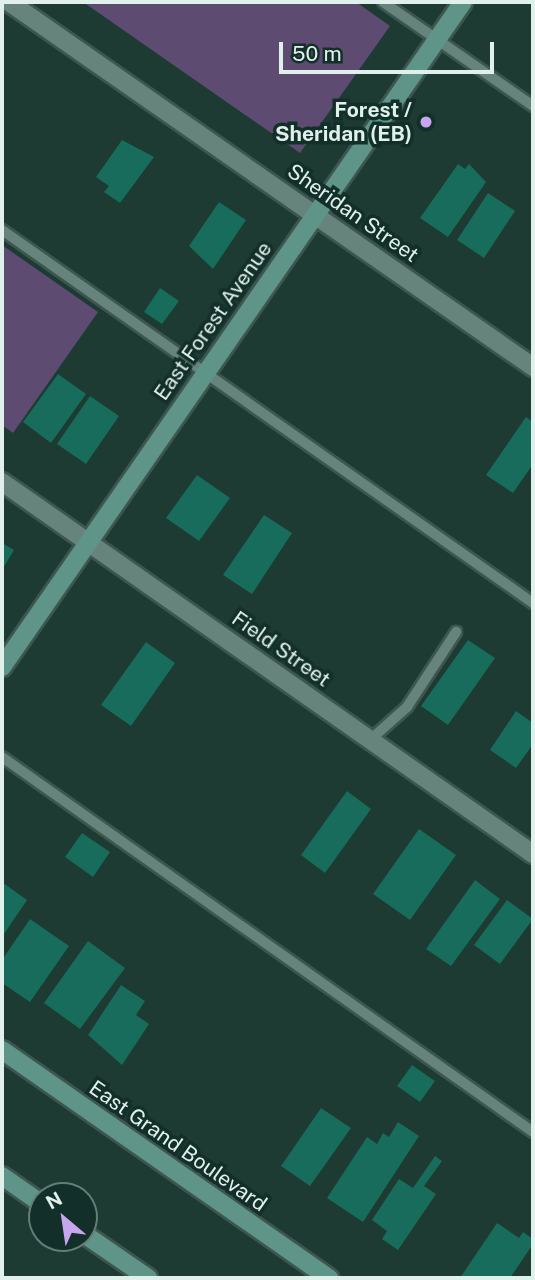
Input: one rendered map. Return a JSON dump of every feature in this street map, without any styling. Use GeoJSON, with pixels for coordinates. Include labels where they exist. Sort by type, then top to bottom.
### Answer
{"type":"FeatureCollection","features":[{"type":"Feature","properties":{"kind":"main road","name":"East Forest Avenue"},"geometry":{"type":"LineString","coordinates":[[2,667],[463,2]]}},
{"type":"Feature","properties":{"kind":"main road","name":"East Grand Boulevard"},"geometry":{"type":"LineString","coordinates":[[2,1050],[329,1278]]}},
{"type":"Feature","properties":{"kind":"main road"},"geometry":{"type":"LineString","coordinates":[[2,1176],[28,1194]]}},
{"type":"Feature","properties":{"kind":"main road"},"geometry":{"type":"LineString","coordinates":[[98,1244],[148,1278]]}},
{"type":"Feature","properties":{"kind":"street","name":"Sheridan Street"},"geometry":{"type":"LineString","coordinates":[[9,2],[533,367]]}},
{"type":"Feature","properties":{"kind":"street","name":"Field Street"},"geometry":{"type":"LineString","coordinates":[[2,482],[533,854]]}},
{"type":"Feature","properties":{"kind":"lane"},"geometry":{"type":"LineString","coordinates":[[383,2],[533,106]]}},
{"type":"Feature","properties":{"kind":"lane"},"geometry":{"type":"LineString","coordinates":[[2,230],[533,603]]}},
{"type":"Feature","properties":{"kind":"lane"},"geometry":{"type":"LineString","coordinates":[[370,740],[407,707],[456,632]]}},
{"type":"Feature","properties":{"kind":"lane"},"geometry":{"type":"LineString","coordinates":[[2,757],[533,1132]]}},
{"type":"Feature","properties":{"kind":"shaded area"},"geometry":{"type":"Polygon","coordinates":[[[83,2],[356,2],[390,26],[300,153],[83,2]]]}},
{"type":"Feature","properties":{"kind":"shaded area"},"geometry":{"type":"Polygon","coordinates":[[[2,245],[98,312],[13,433],[2,425],[2,245]]]}},
{"type":"Feature","properties":{"kind":"building"},"geometry":{"type":"Polygon","coordinates":[[[122,140],[154,157],[120,203],[104,192],[109,186],[96,177],[122,140]]]}},
{"type":"Feature","properties":{"kind":"building"},"geometry":{"type":"Polygon","coordinates":[[[458,164],[465,169],[469,164],[486,182],[448,237],[420,218],[458,164]]]}},
{"type":"Feature","properties":{"kind":"building"},"geometry":{"type":"Polygon","coordinates":[[[488,193],[515,211],[484,258],[457,240],[488,193]]]}},
{"type":"Feature","properties":{"kind":"building"},"geometry":{"type":"Polygon","coordinates":[[[219,202],[246,220],[213,269],[189,246],[219,202]]]}},
{"type":"Feature","properties":{"kind":"building"},"geometry":{"type":"Polygon","coordinates":[[[160,288],[179,301],[162,324],[144,312],[160,288]]]}},
{"type":"Feature","properties":{"kind":"building"},"geometry":{"type":"Polygon","coordinates":[[[58,374],[86,394],[51,443],[23,422],[58,374]]]}},
{"type":"Feature","properties":{"kind":"building"},"geometry":{"type":"Polygon","coordinates":[[[90,396],[119,416],[86,464],[57,444],[90,396]]]}},
{"type":"Feature","properties":{"kind":"building"},"geometry":{"type":"Polygon","coordinates":[[[526,417],[533,422],[533,464],[513,493],[486,475],[526,417]]]}},
{"type":"Feature","properties":{"kind":"building"},"geometry":{"type":"Polygon","coordinates":[[[197,475],[230,498],[199,541],[166,518],[197,475]]]}},
{"type":"Feature","properties":{"kind":"building"},"geometry":{"type":"Polygon","coordinates":[[[264,515],[292,533],[252,594],[223,575],[264,515]]]}},
{"type":"Feature","properties":{"kind":"building"},"geometry":{"type":"Polygon","coordinates":[[[2,543],[14,550],[2,570],[2,543]]]}},
{"type":"Feature","properties":{"kind":"building"},"geometry":{"type":"Polygon","coordinates":[[[468,640],[495,658],[448,725],[421,706],[468,640]]]}},
{"type":"Feature","properties":{"kind":"building"},"geometry":{"type":"Polygon","coordinates":[[[146,642],[175,663],[131,726],[101,705],[146,642]]]}},
{"type":"Feature","properties":{"kind":"building"},"geometry":{"type":"Polygon","coordinates":[[[516,711],[533,723],[533,744],[516,768],[490,750],[516,711]]]}},
{"type":"Feature","properties":{"kind":"building"},"geometry":{"type":"Polygon","coordinates":[[[347,791],[371,809],[325,873],[301,855],[347,791]]]}},
{"type":"Feature","properties":{"kind":"building"},"geometry":{"type":"Polygon","coordinates":[[[419,829],[456,855],[410,920],[373,894],[419,829]]]}},
{"type":"Feature","properties":{"kind":"building"},"geometry":{"type":"Polygon","coordinates":[[[82,833],[110,852],[93,877],[65,857],[82,833]]]}},
{"type":"Feature","properties":{"kind":"building"},"geometry":{"type":"Polygon","coordinates":[[[475,880],[500,899],[451,966],[426,949],[475,880]]]}},
{"type":"Feature","properties":{"kind":"building"},"geometry":{"type":"Polygon","coordinates":[[[2,882],[27,900],[2,937],[2,882]]]}},
{"type":"Feature","properties":{"kind":"building"},"geometry":{"type":"Polygon","coordinates":[[[507,900],[533,919],[500,964],[474,945],[507,900]]]}},
{"type":"Feature","properties":{"kind":"building"},"geometry":{"type":"Polygon","coordinates":[[[30,919],[69,946],[30,1002],[2,983],[2,960],[30,919]]]}},
{"type":"Feature","properties":{"kind":"building"},"geometry":{"type":"Polygon","coordinates":[[[88,941],[125,968],[80,1029],[44,1003],[88,941]]]}},
{"type":"Feature","properties":{"kind":"building"},"geometry":{"type":"Polygon","coordinates":[[[121,985],[145,1001],[136,1015],[149,1024],[122,1065],[88,1035],[121,985]]]}},
{"type":"Feature","properties":{"kind":"building"},"geometry":{"type":"Polygon","coordinates":[[[412,1065],[435,1081],[420,1102],[397,1086],[412,1065]]]}},
{"type":"Feature","properties":{"kind":"building"},"geometry":{"type":"Polygon","coordinates":[[[321,1108],[351,1128],[310,1186],[281,1166],[321,1108]]]}},
{"type":"Feature","properties":{"kind":"building"},"geometry":{"type":"Polygon","coordinates":[[[398,1122],[419,1136],[363,1222],[327,1198],[367,1137],[377,1144],[383,1133],[389,1137],[398,1122]]]}},
{"type":"Feature","properties":{"kind":"building"},"geometry":{"type":"Polygon","coordinates":[[[435,1156],[442,1161],[424,1186],[436,1194],[398,1250],[382,1239],[387,1231],[372,1220],[399,1179],[413,1188],[435,1156]]]}},
{"type":"Feature","properties":{"kind":"building"},"geometry":{"type":"Polygon","coordinates":[[[497,1223],[519,1238],[523,1232],[533,1239],[533,1244],[510,1278],[460,1278],[497,1223]]]}},
{"type":"Feature","properties":{"kind":"place","name":"Forest / Sheridan (EB)"},"geometry":{"type":"Point","coordinates":[426,122]}}]}
